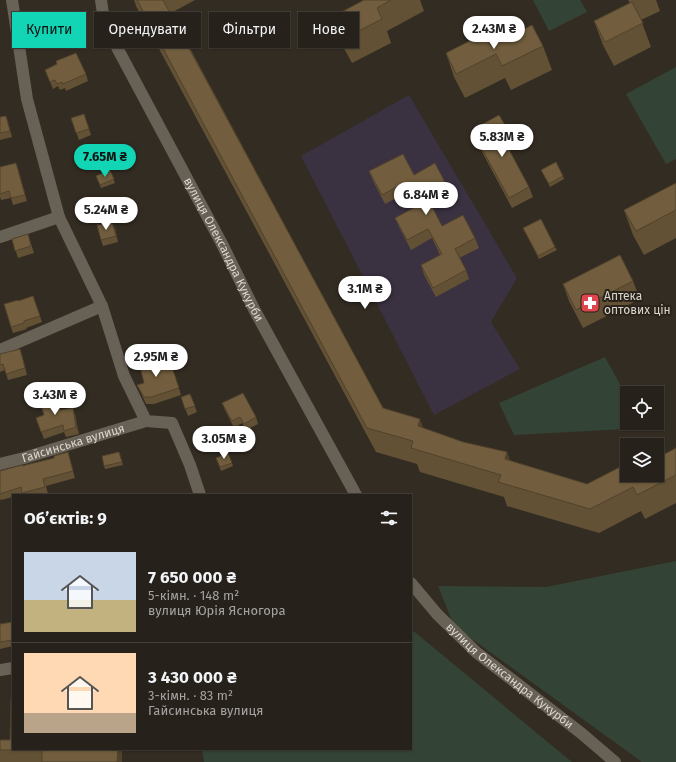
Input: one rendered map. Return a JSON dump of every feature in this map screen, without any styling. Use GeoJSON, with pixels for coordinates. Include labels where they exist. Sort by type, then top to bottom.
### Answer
{"type":"FeatureCollection","features":[{"type":"Feature","properties":{"kind":"street"},"geometry":{"type":"LineString","coordinates":[[12,0],[27,99],[59,217],[102,306],[124,376],[146,421],[172,423],[190,465],[200,494]]}},
{"type":"Feature","properties":{"kind":"street","name":"вулиця Олександра Кукурби"},"geometry":{"type":"LineString","coordinates":[[101,0],[103,14],[113,40],[218,237],[255,311],[355,494]]}},
{"type":"Feature","properties":{"kind":"street"},"geometry":{"type":"LineString","coordinates":[[0,237],[59,217]]}},
{"type":"Feature","properties":{"kind":"street"},"geometry":{"type":"LineString","coordinates":[[0,350],[102,306]]}},
{"type":"Feature","properties":{"kind":"street","name":"Гайсинська вулиця"},"geometry":{"type":"LineString","coordinates":[[0,464],[146,421]]}},
{"type":"Feature","properties":{"kind":"street","name":"вулиця Олександра Кукурби"},"geometry":{"type":"LineString","coordinates":[[412,585],[437,614],[476,652],[581,733],[615,762]]}},
{"type":"Feature","properties":{"kind":"street"},"geometry":{"type":"LineString","coordinates":[[0,670],[12,668]]}},
{"type":"Feature","properties":{"kind":"shaded area"},"geometry":{"type":"Polygon","coordinates":[[[409,95],[517,278],[491,322],[520,369],[434,415],[301,156],[409,95]]]}},
{"type":"Feature","properties":{"kind":"green space"},"geometry":{"type":"Polygon","coordinates":[[[533,0],[580,0],[587,12],[549,31],[533,0]]]}},
{"type":"Feature","properties":{"kind":"green space"},"geometry":{"type":"Polygon","coordinates":[[[676,67],[676,159],[666,164],[626,94],[676,67]]]}},
{"type":"Feature","properties":{"kind":"green space"},"geometry":{"type":"Polygon","coordinates":[[[605,357],[621,386],[620,429],[514,435],[499,403],[605,357]]]}},
{"type":"Feature","properties":{"kind":"green space"},"geometry":{"type":"Polygon","coordinates":[[[676,561],[676,762],[642,762],[454,626],[438,586],[546,587],[676,561]]]}},
{"type":"Feature","properties":{"kind":"green space"},"geometry":{"type":"Polygon","coordinates":[[[412,630],[572,762],[204,762],[202,750],[412,750],[412,630]]]}},
{"type":"Feature","properties":{"kind":"building"},"geometry":{"type":"Polygon","coordinates":[[[137,0],[163,0],[169,12],[143,12],[137,0]]]}},
{"type":"Feature","properties":{"kind":"building"},"geometry":{"type":"Polygon","coordinates":[[[364,0],[391,0],[377,8],[382,19],[359,31],[359,12],[341,12],[364,0]]]}},
{"type":"Feature","properties":{"kind":"building"},"geometry":{"type":"Polygon","coordinates":[[[632,2],[643,23],[605,42],[594,21],[632,2]]]}},
{"type":"Feature","properties":{"kind":"building"},"geometry":{"type":"Polygon","coordinates":[[[532,25],[543,46],[502,66],[496,54],[456,74],[446,53],[485,33],[491,46],[532,25]]]}},
{"type":"Feature","properties":{"kind":"building"},"geometry":{"type":"Polygon","coordinates":[[[163,48],[189,48],[383,408],[420,419],[418,426],[463,442],[507,452],[505,459],[587,484],[620,467],[620,482],[662,482],[637,495],[633,487],[590,509],[498,482],[501,475],[411,448],[413,441],[367,428],[163,48]]]}},
{"type":"Feature","properties":{"kind":"building"},"geometry":{"type":"Polygon","coordinates":[[[76,53],[86,74],[63,84],[62,82],[57,84],[55,80],[50,82],[45,70],[57,64],[56,61],[76,53]]]}},
{"type":"Feature","properties":{"kind":"building"},"geometry":{"type":"Polygon","coordinates":[[[84,114],[89,129],[76,133],[71,118],[84,114]]]}},
{"type":"Feature","properties":{"kind":"building"},"geometry":{"type":"Polygon","coordinates":[[[499,115],[505,125],[498,129],[529,187],[509,198],[477,140],[487,135],[481,125],[499,115]]]}},
{"type":"Feature","properties":{"kind":"building"},"geometry":{"type":"Polygon","coordinates":[[[6,116],[10,131],[0,133],[0,117],[6,116]]]}},
{"type":"Feature","properties":{"kind":"building"},"geometry":{"type":"Polygon","coordinates":[[[403,154],[414,175],[435,163],[447,186],[427,197],[442,226],[463,215],[475,238],[455,249],[466,270],[433,288],[421,265],[442,254],[428,229],[407,240],[395,218],[415,207],[402,184],[382,195],[369,171],[403,154]]]}},
{"type":"Feature","properties":{"kind":"building"},"geometry":{"type":"Polygon","coordinates":[[[556,162],[563,176],[549,184],[541,170],[556,162]]]}},
{"type":"Feature","properties":{"kind":"building"},"geometry":{"type":"Polygon","coordinates":[[[16,163],[25,195],[11,198],[9,191],[0,194],[0,167],[16,163]]]}},
{"type":"Feature","properties":{"kind":"building"},"geometry":{"type":"Polygon","coordinates":[[[110,170],[114,179],[100,185],[96,176],[110,170]]]}},
{"type":"Feature","properties":{"kind":"building"},"geometry":{"type":"Polygon","coordinates":[[[676,183],[676,210],[636,231],[624,210],[676,183]]]}},
{"type":"Feature","properties":{"kind":"building"},"geometry":{"type":"Polygon","coordinates":[[[541,219],[555,247],[538,256],[523,228],[541,219]]]}},
{"type":"Feature","properties":{"kind":"building"},"geometry":{"type":"Polygon","coordinates":[[[112,222],[116,236],[101,240],[97,225],[112,222]]]}},
{"type":"Feature","properties":{"kind":"building"},"geometry":{"type":"Polygon","coordinates":[[[28,234],[31,246],[15,251],[12,239],[28,234]]]}},
{"type":"Feature","properties":{"kind":"building"},"geometry":{"type":"Polygon","coordinates":[[[620,255],[633,281],[576,310],[563,284],[620,255]]]}},
{"type":"Feature","properties":{"kind":"building"},"geometry":{"type":"Polygon","coordinates":[[[33,296],[40,316],[11,327],[4,304],[33,296]]]}},
{"type":"Feature","properties":{"kind":"building"},"geometry":{"type":"Polygon","coordinates":[[[20,349],[25,368],[6,374],[3,364],[0,365],[0,354],[20,349]]]}},
{"type":"Feature","properties":{"kind":"building"},"geometry":{"type":"Polygon","coordinates":[[[147,356],[167,363],[173,370],[179,388],[151,397],[144,397],[137,385],[144,383],[138,359],[147,356]]]}},
{"type":"Feature","properties":{"kind":"building"},"geometry":{"type":"Polygon","coordinates":[[[243,393],[256,417],[244,424],[240,417],[232,421],[222,403],[243,393]]]}},
{"type":"Feature","properties":{"kind":"building"},"geometry":{"type":"Polygon","coordinates":[[[190,394],[195,406],[185,409],[181,397],[190,394]]]}},
{"type":"Feature","properties":{"kind":"building"},"geometry":{"type":"Polygon","coordinates":[[[56,396],[60,410],[73,408],[76,427],[64,431],[63,425],[41,432],[36,418],[44,415],[40,402],[56,396]]]}},
{"type":"Feature","properties":{"kind":"building"},"geometry":{"type":"Polygon","coordinates":[[[676,448],[676,475],[664,481],[664,454],[676,448]]]}},
{"type":"Feature","properties":{"kind":"building"},"geometry":{"type":"Polygon","coordinates":[[[68,452],[73,471],[43,479],[45,487],[22,493],[21,487],[0,494],[0,471],[54,458],[54,456],[68,452]]]}},
{"type":"Feature","properties":{"kind":"building"},"geometry":{"type":"Polygon","coordinates":[[[119,452],[122,462],[104,466],[102,456],[119,452]]]}},
{"type":"Feature","properties":{"kind":"building"},"geometry":{"type":"Polygon","coordinates":[[[228,453],[232,463],[220,467],[216,458],[228,453]]]}},
{"type":"Feature","properties":{"kind":"building"},"geometry":{"type":"Polygon","coordinates":[[[12,622],[12,640],[0,642],[0,624],[12,622]]]}},
{"type":"Feature","properties":{"kind":"building"},"geometry":{"type":"Polygon","coordinates":[[[12,698],[12,750],[0,750],[0,740],[10,740],[12,698]]]}},
{"type":"Feature","properties":{"kind":"building"},"geometry":{"type":"Polygon","coordinates":[[[42,750],[118,750],[117,762],[42,762],[42,750]]]}},
{"type":"Feature","properties":{"kind":"place","name":"Аптека оптових цін"},"geometry":{"type":"Point","coordinates":[590,303]}}]}
